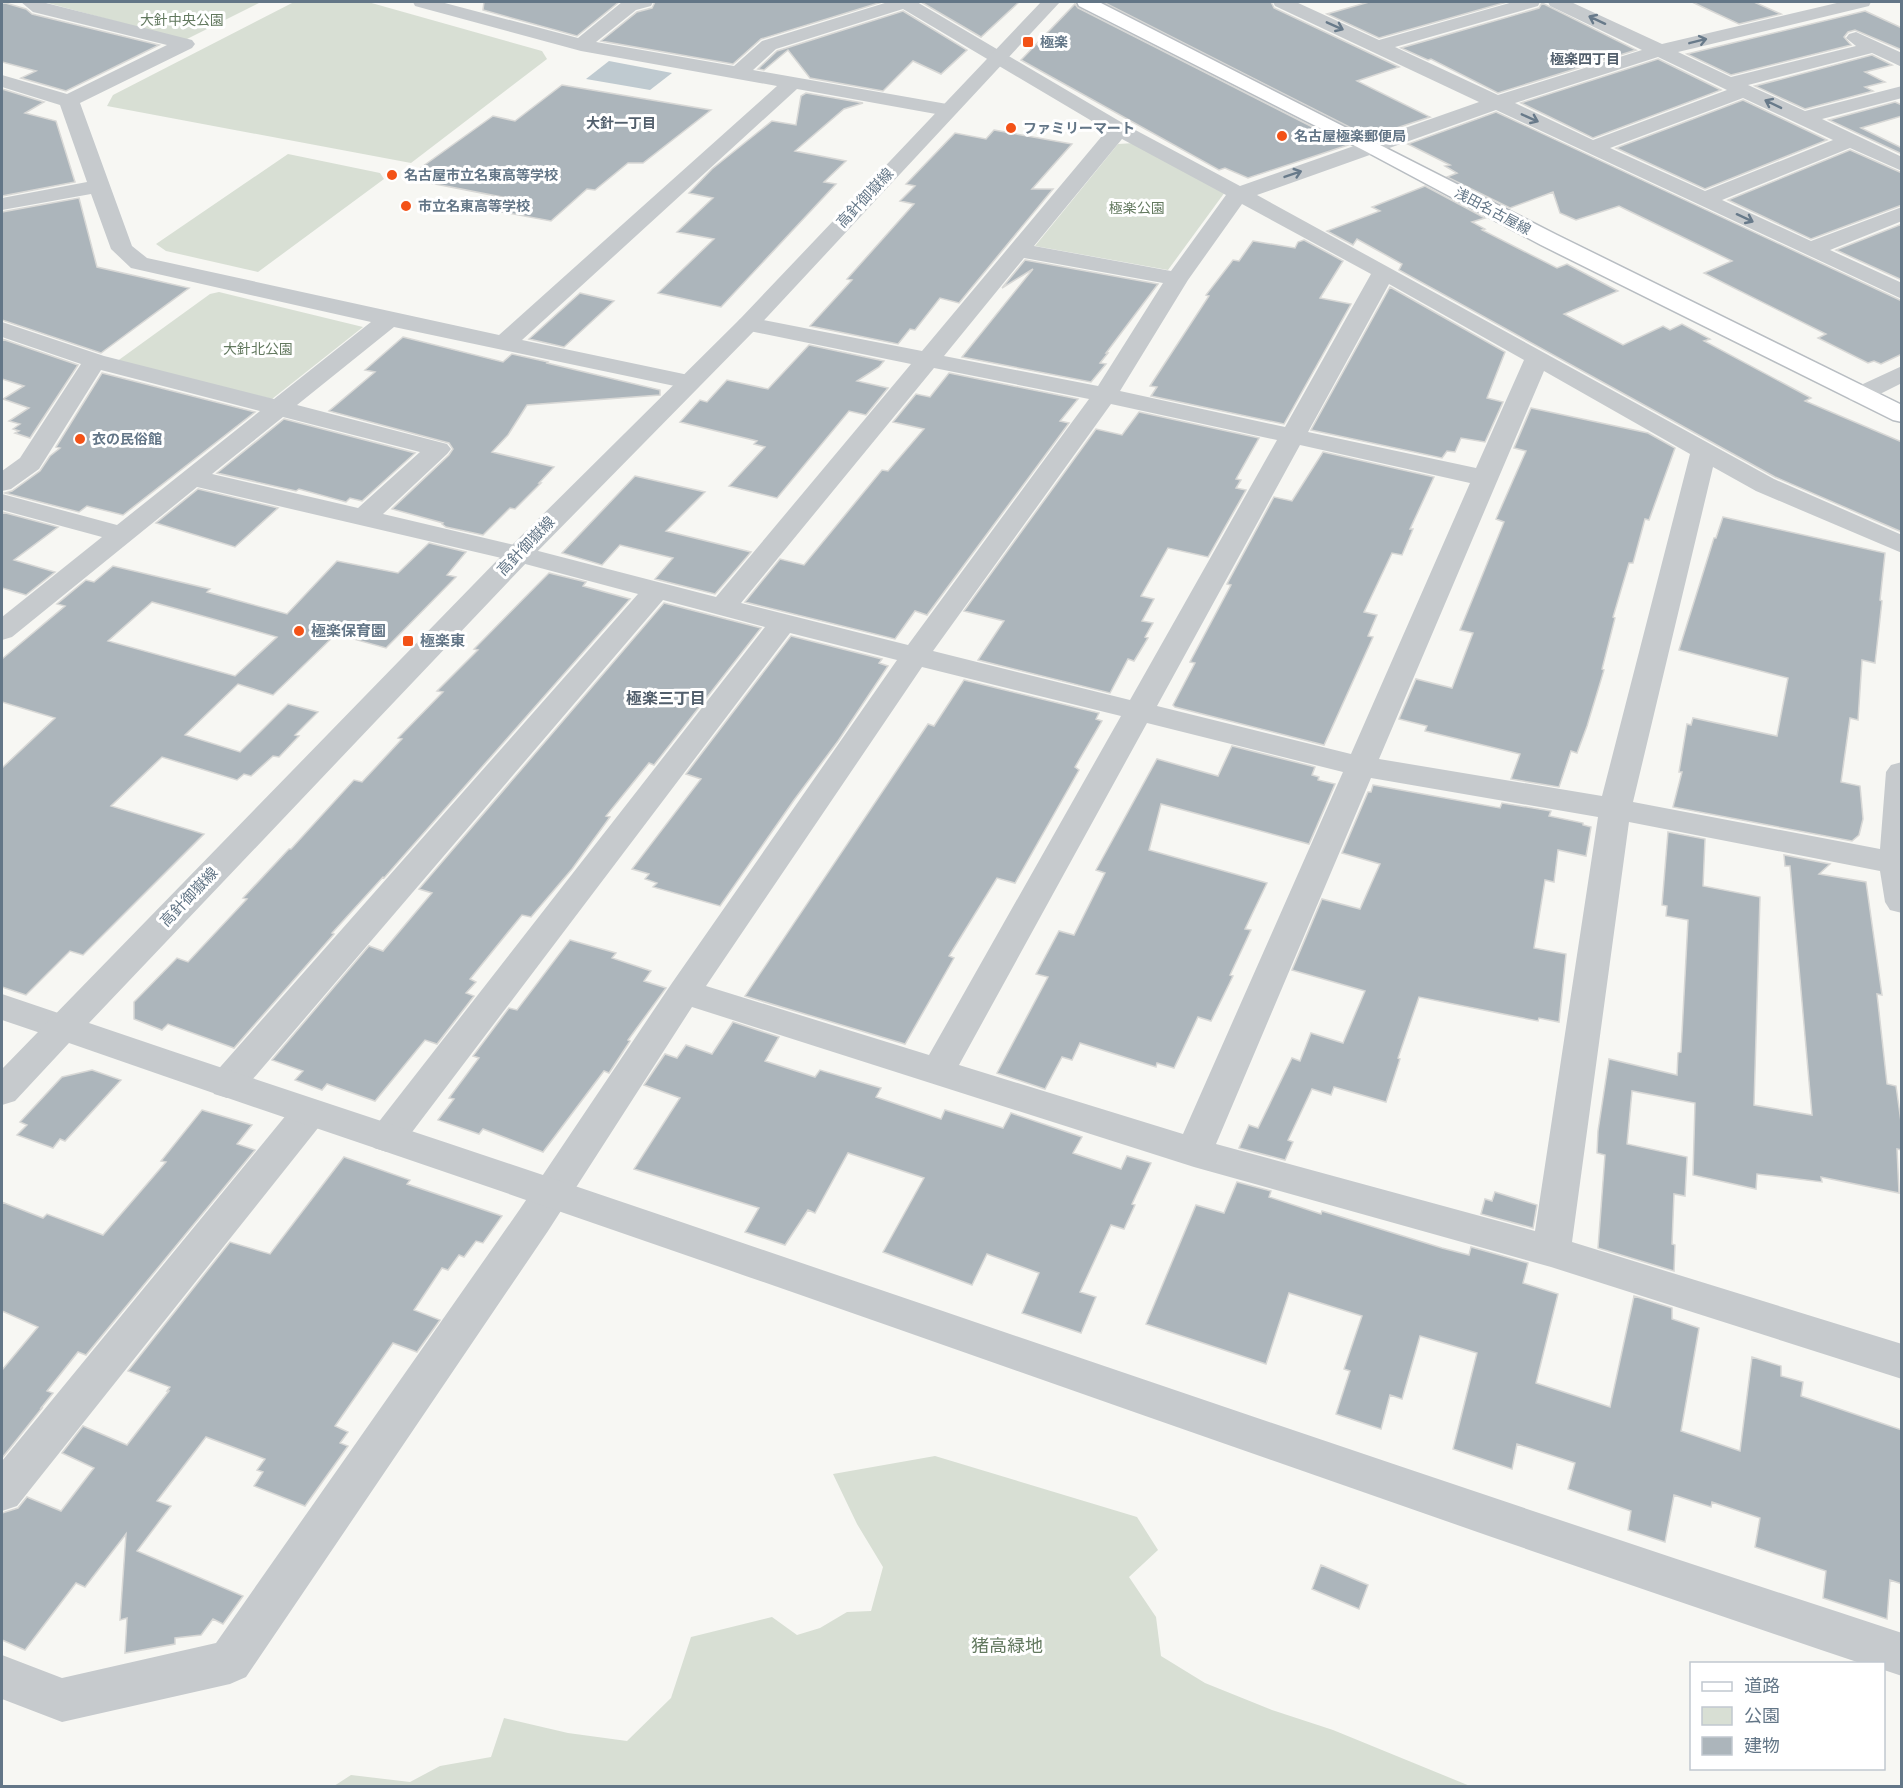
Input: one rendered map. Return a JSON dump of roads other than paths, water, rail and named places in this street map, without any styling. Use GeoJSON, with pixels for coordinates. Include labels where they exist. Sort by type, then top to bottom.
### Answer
{"type":"FeatureCollection","features":[{"type":"Feature","properties":{"kind":"main road","name":"浅田名古屋線"},"geometry":{"type":"LineString","coordinates":[[1086,2],[1549,240],[1902,415]]}},
{"type":"Feature","properties":{"kind":"street"},"geometry":{"type":"LineString","coordinates":[[2,81],[69,101],[185,44],[40,8],[30,2]]}},
{"type":"Feature","properties":{"kind":"street"},"geometry":{"type":"LineString","coordinates":[[581,45],[629,6],[644,2]]}},
{"type":"Feature","properties":{"kind":"street"},"geometry":{"type":"LineString","coordinates":[[738,73],[769,45],[905,2],[1119,129],[1384,272],[1765,485],[1902,545]]}},
{"type":"Feature","properties":{"kind":"street","name":"高針御嶽線"},"geometry":{"type":"LineString","coordinates":[[2,1091],[519,554],[748,324],[1051,2]]}},
{"type":"Feature","properties":{"kind":"street"},"geometry":{"type":"LineString","coordinates":[[1282,2],[1379,46],[1495,103],[1595,146],[1902,292]]}},
{"type":"Feature","properties":{"kind":"street"},"geometry":{"type":"LineString","coordinates":[[1379,46],[1531,2]]}},
{"type":"Feature","properties":{"kind":"street"},"geometry":{"type":"LineString","coordinates":[[1557,2],[1902,165]]}},
{"type":"Feature","properties":{"kind":"street"},"geometry":{"type":"LineString","coordinates":[[1785,2],[1902,61]]}},
{"type":"Feature","properties":{"kind":"street"},"geometry":{"type":"LineString","coordinates":[[2,1677],[62,1700],[230,1662],[551,1193],[684,992],[915,656],[1105,395],[1176,279],[1238,194],[1495,103],[1661,50],[1862,2]]}},
{"type":"Feature","properties":{"kind":"street"},"geometry":{"type":"LineString","coordinates":[[438,3],[581,45],[947,110]]}},
{"type":"Feature","properties":{"kind":"street"},"geometry":{"type":"LineString","coordinates":[[1595,146],[1738,87],[1874,47]]}},
{"type":"Feature","properties":{"kind":"street"},"geometry":{"type":"LineString","coordinates":[[504,343],[792,83]]}},
{"type":"Feature","properties":{"kind":"street"},"geometry":{"type":"LineString","coordinates":[[1803,118],[1902,92]]}},
{"type":"Feature","properties":{"kind":"street"},"geometry":{"type":"LineString","coordinates":[[69,101],[122,249],[139,262],[389,319],[689,382]]}},
{"type":"Feature","properties":{"kind":"street"},"geometry":{"type":"LineString","coordinates":[[722,608],[1119,129]]}},
{"type":"Feature","properties":{"kind":"street"},"geometry":{"type":"LineString","coordinates":[[1705,199],[1850,141]]}},
{"type":"Feature","properties":{"kind":"street"},"geometry":{"type":"LineString","coordinates":[[2,204],[98,186]]}},
{"type":"Feature","properties":{"kind":"street"},"geometry":{"type":"LineString","coordinates":[[1811,249],[1902,213]]}},
{"type":"Feature","properties":{"kind":"street"},"geometry":{"type":"LineString","coordinates":[[1017,250],[1176,279]]}},
{"type":"Feature","properties":{"kind":"street"},"geometry":{"type":"LineString","coordinates":[[938,1071],[1384,272]]}},
{"type":"Feature","properties":{"kind":"street"},"geometry":{"type":"LineString","coordinates":[[2,632],[15,606],[121,534],[195,478],[389,319]]}},
{"type":"Feature","properties":{"kind":"street"},"geometry":{"type":"LineString","coordinates":[[748,324],[1105,395],[1485,478]]}},
{"type":"Feature","properties":{"kind":"street"},"geometry":{"type":"LineString","coordinates":[[2,329],[95,361],[438,448],[364,518]]}},
{"type":"Feature","properties":{"kind":"street"},"geometry":{"type":"LineString","coordinates":[[1194,1152],[1537,358]]}},
{"type":"Feature","properties":{"kind":"street"},"geometry":{"type":"LineString","coordinates":[[2,483],[30,463],[95,361]]}},
{"type":"Feature","properties":{"kind":"street"},"geometry":{"type":"LineString","coordinates":[[1859,395],[1902,373]]}},
{"type":"Feature","properties":{"kind":"street"},"geometry":{"type":"LineString","coordinates":[[1551,1251],[1615,809],[1704,451]]}},
{"type":"Feature","properties":{"kind":"street"},"geometry":{"type":"LineString","coordinates":[[195,478],[519,554],[722,608],[1360,766],[1615,809],[1898,863]]}},
{"type":"Feature","properties":{"kind":"street"},"geometry":{"type":"LineString","coordinates":[[2,501],[121,534]]}},
{"type":"Feature","properties":{"kind":"street"},"geometry":{"type":"LineString","coordinates":[[227,1084],[656,591]]}},
{"type":"Feature","properties":{"kind":"street"},"geometry":{"type":"LineString","coordinates":[[387,1138],[783,623]]}},
{"type":"Feature","properties":{"kind":"street"},"geometry":{"type":"LineString","coordinates":[[1902,772],[1898,863],[1902,902]]}},
{"type":"Feature","properties":{"kind":"street"},"geometry":{"type":"LineString","coordinates":[[684,992],[1194,1152],[1551,1251],[1902,1362]]}},
{"type":"Feature","properties":{"kind":"street"},"geometry":{"type":"LineString","coordinates":[[2,1007],[309,1113],[551,1193],[1541,1536],[1902,1656]]}},
{"type":"Feature","properties":{"kind":"street"},"geometry":{"type":"LineString","coordinates":[[2,1492],[309,1113]]}},
{"type":"Feature","properties":{"kind":"place","name":"極楽"},"geometry":{"type":"Point","coordinates":[1028,42]}},
{"type":"Feature","properties":{"kind":"place","name":"ファミリーマート"},"geometry":{"type":"Point","coordinates":[1011,128]}},
{"type":"Feature","properties":{"kind":"place","name":"名古屋極楽郵便局"},"geometry":{"type":"Point","coordinates":[1282,136]}},
{"type":"Feature","properties":{"kind":"place","name":"名古屋市立名東高等学校"},"geometry":{"type":"Point","coordinates":[392,175]}},
{"type":"Feature","properties":{"kind":"place","name":"市立名東高等学校"},"geometry":{"type":"Point","coordinates":[406,206]}},
{"type":"Feature","properties":{"kind":"place","name":"衣の民俗館"},"geometry":{"type":"Point","coordinates":[80,439]}},
{"type":"Feature","properties":{"kind":"place","name":"極楽保育園"},"geometry":{"type":"Point","coordinates":[299,631]}},
{"type":"Feature","properties":{"kind":"place","name":"極楽東"},"geometry":{"type":"Point","coordinates":[408,641]}},
{"type":"Feature","properties":{"kind":"district","name":"極楽四丁目"},"geometry":{"type":"Point","coordinates":[1585,59]}},
{"type":"Feature","properties":{"kind":"district","name":"大針一丁目"},"geometry":{"type":"Point","coordinates":[621,123]}},
{"type":"Feature","properties":{"kind":"district","name":"極楽三丁目"},"geometry":{"type":"Point","coordinates":[666,698]}},
{"type":"Feature","properties":{"kind":"park label","name":"大針中央公園"},"geometry":{"type":"Point","coordinates":[182,20]}},
{"type":"Feature","properties":{"kind":"park label","name":"極楽公園"},"geometry":{"type":"Point","coordinates":[1137,208]}},
{"type":"Feature","properties":{"kind":"park label","name":"大針北公園"},"geometry":{"type":"Point","coordinates":[258,349]}},
{"type":"Feature","properties":{"kind":"park label","name":"猪高緑地"},"geometry":{"type":"Point","coordinates":[1007,1645]}}]}
